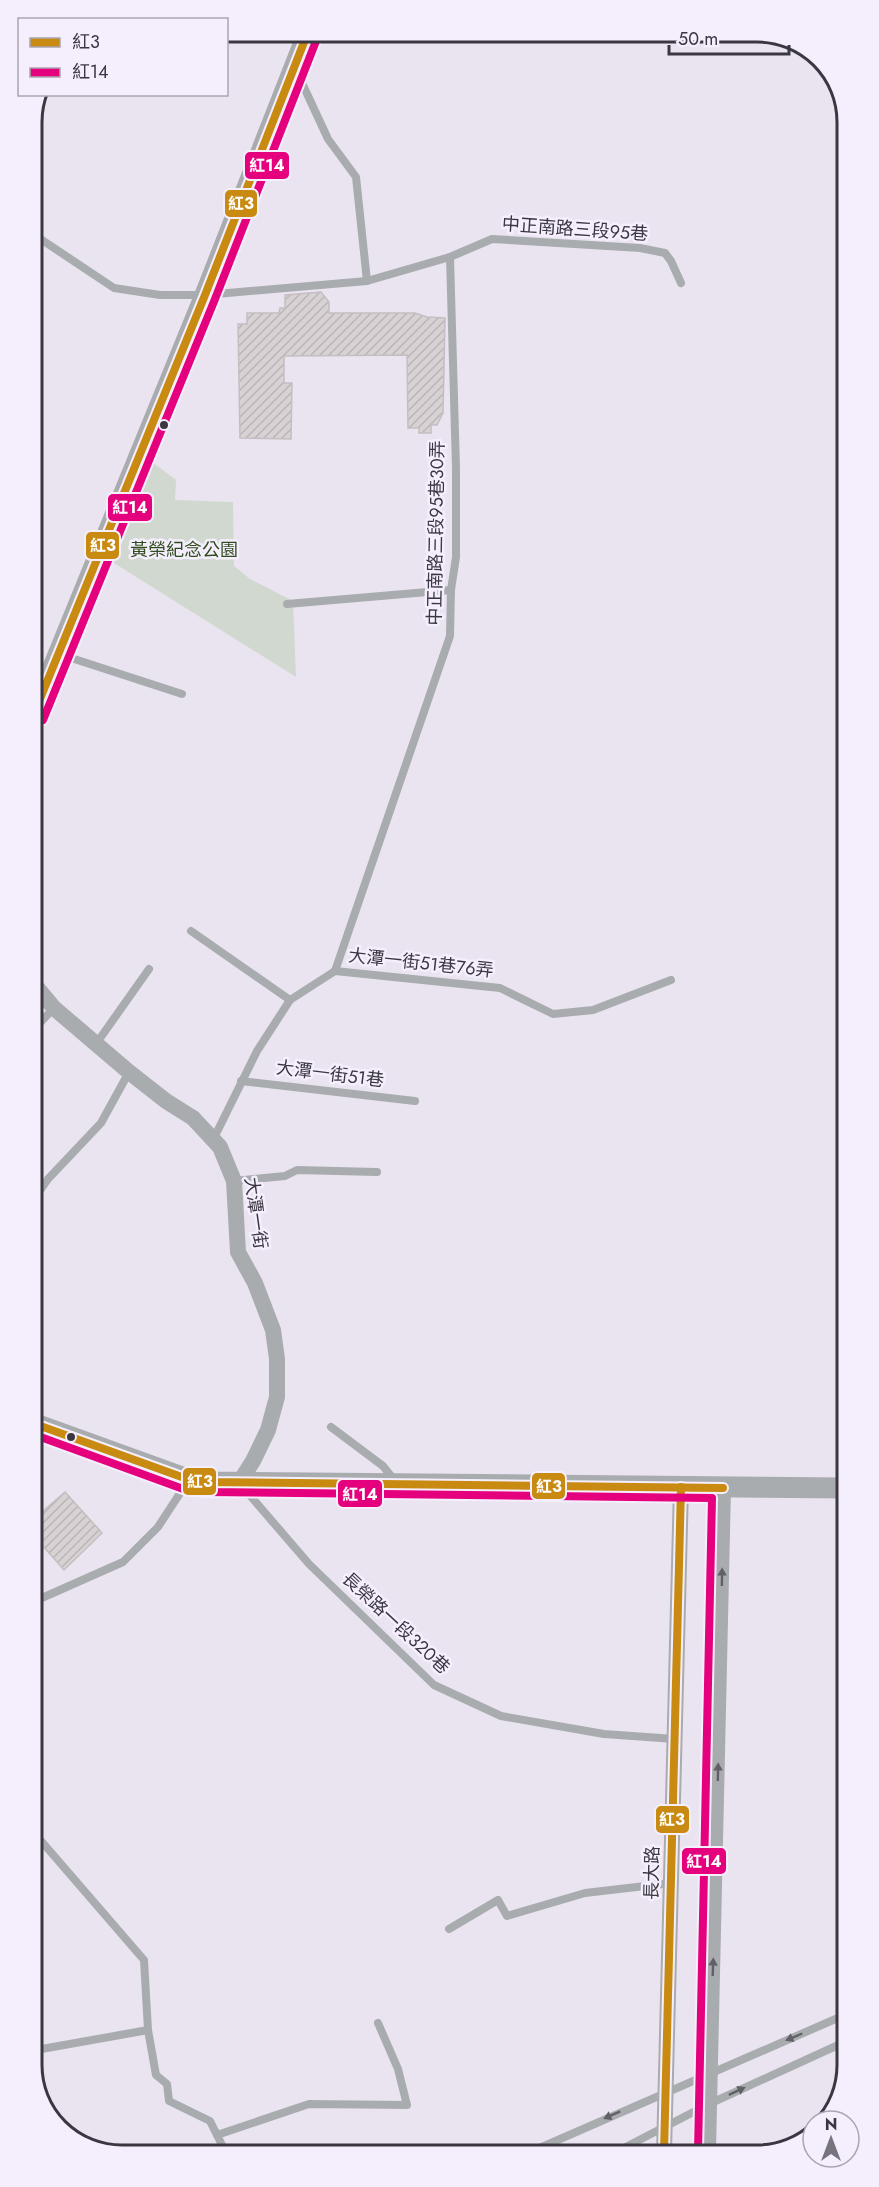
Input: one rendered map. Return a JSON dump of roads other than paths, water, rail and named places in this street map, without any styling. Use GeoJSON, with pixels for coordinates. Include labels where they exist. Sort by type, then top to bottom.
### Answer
{"type":"FeatureCollection","features":[{"type":"Feature","properties":{"kind":"street"},"geometry":{"type":"LineString","coordinates":[[42,695],[205,295],[304,42]]}},
{"type":"Feature","properties":{"kind":"street","name":"大潭一街"},"geometry":{"type":"LineString","coordinates":[[42,994],[54,1008],[129,1072],[166,1101],[194,1118],[220,1147],[234,1181],[238,1252],[255,1283],[273,1330],[277,1359],[277,1397],[268,1430],[239,1483]]}},
{"type":"Feature","properties":{"kind":"street"},"geometry":{"type":"LineString","coordinates":[[42,1427],[190,1480],[239,1483],[837,1488]]}},
{"type":"Feature","properties":{"kind":"street","name":"長大路"},"geometry":{"type":"LineString","coordinates":[[664,2145],[681,1487]]}},
{"type":"Feature","properties":{"kind":"street"},"geometry":{"type":"LineString","coordinates":[[708,2145],[723,1488]]}},
{"type":"Feature","properties":{"kind":"lane"},"geometry":{"type":"LineString","coordinates":[[295,67],[328,139],[356,177],[368,281]]}},
{"type":"Feature","properties":{"kind":"lane","name":"中正南路三段95巷"},"geometry":{"type":"LineString","coordinates":[[42,240],[114,288],[160,295],[205,295],[368,281],[450,257],[492,239],[640,248],[664,253],[671,261],[681,283]]}},
{"type":"Feature","properties":{"kind":"lane","name":"中正南路三段95巷30弄"},"geometry":{"type":"LineString","coordinates":[[335,971],[450,636],[451,590],[456,557],[456,468],[450,257]]}},
{"type":"Feature","properties":{"kind":"lane"},"geometry":{"type":"LineString","coordinates":[[287,604],[451,590]]}},
{"type":"Feature","properties":{"kind":"lane"},"geometry":{"type":"LineString","coordinates":[[59,654],[182,694]]}},
{"type":"Feature","properties":{"kind":"lane"},"geometry":{"type":"LineString","coordinates":[[191,931],[290,1000]]}},
{"type":"Feature","properties":{"kind":"lane"},"geometry":{"type":"LineString","coordinates":[[96,1044],[149,969]]}},
{"type":"Feature","properties":{"kind":"lane","name":"大潭一街51巷76弄"},"geometry":{"type":"LineString","coordinates":[[335,971],[500,988],[552,1014],[593,1010],[671,980]]}},
{"type":"Feature","properties":{"kind":"lane","name":"大潭一街51巷"},"geometry":{"type":"LineString","coordinates":[[213,1140],[257,1051],[290,1000],[335,971]]}},
{"type":"Feature","properties":{"kind":"lane"},"geometry":{"type":"LineString","coordinates":[[42,1021],[54,1008]]}},
{"type":"Feature","properties":{"kind":"lane"},"geometry":{"type":"LineString","coordinates":[[42,1188],[101,1123],[129,1072]]}},
{"type":"Feature","properties":{"kind":"lane","name":"大潭一街51巷"},"geometry":{"type":"LineString","coordinates":[[241,1081],[415,1101]]}},
{"type":"Feature","properties":{"kind":"lane"},"geometry":{"type":"LineString","coordinates":[[234,1181],[285,1176],[297,1170],[377,1173]]}},
{"type":"Feature","properties":{"kind":"lane"},"geometry":{"type":"LineString","coordinates":[[331,1427],[383,1466],[397,1483]]}},
{"type":"Feature","properties":{"kind":"lane"},"geometry":{"type":"LineString","coordinates":[[42,1597],[123,1562],[158,1527],[190,1480]]}},
{"type":"Feature","properties":{"kind":"lane","name":"長榮路一段320巷"},"geometry":{"type":"LineString","coordinates":[[239,1483],[309,1564],[434,1685],[501,1716],[604,1734],[675,1739]]}},
{"type":"Feature","properties":{"kind":"lane"},"geometry":{"type":"LineString","coordinates":[[42,1842],[144,1960],[148,2030],[156,2075],[167,2084],[169,2101],[210,2121],[223,2145]]}},
{"type":"Feature","properties":{"kind":"lane"},"geometry":{"type":"LineString","coordinates":[[449,1929],[498,1900],[507,1916],[585,1893],[671,1883]]}},
{"type":"Feature","properties":{"kind":"lane"},"geometry":{"type":"LineString","coordinates":[[544,2145],[837,2018]]}},
{"type":"Feature","properties":{"kind":"lane"},"geometry":{"type":"LineString","coordinates":[[218,2134],[309,2104],[407,2105],[398,2069],[378,2023]]}},
{"type":"Feature","properties":{"kind":"lane"},"geometry":{"type":"LineString","coordinates":[[42,2049],[148,2030]]}},
{"type":"Feature","properties":{"kind":"lane"},"geometry":{"type":"LineString","coordinates":[[629,2145],[710,2104],[837,2046]]}},
{"type":"Feature","properties":{"kind":"park label","name":"黃榮紀念公園"},"geometry":{"type":"Point","coordinates":[184,550]}}]}
